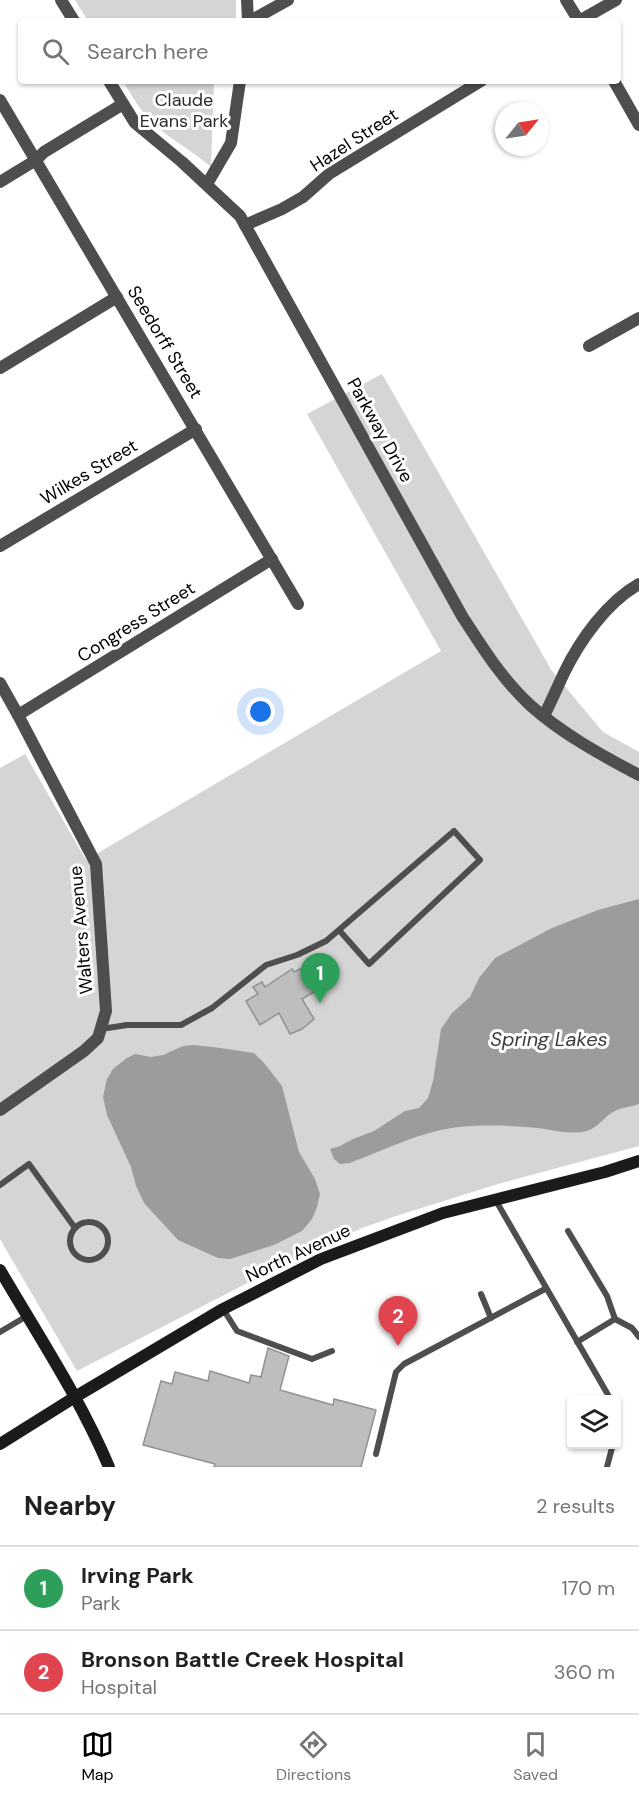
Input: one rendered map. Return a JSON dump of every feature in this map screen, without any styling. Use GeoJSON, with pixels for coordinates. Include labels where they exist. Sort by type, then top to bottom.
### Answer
{"type":"FeatureCollection","features":[{"type":"Feature","properties":{"kind":"street"},"geometry":{"type":"LineString","coordinates":[[61,0],[72,18]]}},
{"type":"Feature","properties":{"kind":"street"},"geometry":{"type":"LineString","coordinates":[[247,0],[249,18]]}},
{"type":"Feature","properties":{"kind":"street"},"geometry":{"type":"LineString","coordinates":[[255,18],[288,0]]}},
{"type":"Feature","properties":{"kind":"street"},"geometry":{"type":"LineString","coordinates":[[566,0],[577,18]]}},
{"type":"Feature","properties":{"kind":"street"},"geometry":{"type":"LineString","coordinates":[[584,18],[616,0]]}},
{"type":"Feature","properties":{"kind":"street","name":"Parkway Drive"},"geometry":{"type":"LineString","coordinates":[[111,84],[135,123],[207,183],[240,216],[462,616],[508,683],[529,704],[575,738],[639,775]]}},
{"type":"Feature","properties":{"kind":"street"},"geometry":{"type":"LineString","coordinates":[[207,183],[231,143],[240,84]]}},
{"type":"Feature","properties":{"kind":"street","name":"Hazel Street"},"geometry":{"type":"LineString","coordinates":[[245,225],[303,197],[329,174],[476,84]]}},
{"type":"Feature","properties":{"kind":"street"},"geometry":{"type":"LineString","coordinates":[[616,84],[639,125]]}},
{"type":"Feature","properties":{"kind":"street","name":"Seedorff Street"},"geometry":{"type":"LineString","coordinates":[[0,99],[298,604]]}},
{"type":"Feature","properties":{"kind":"street"},"geometry":{"type":"LineString","coordinates":[[0,182],[123,104]]}},
{"type":"Feature","properties":{"kind":"street"},"geometry":{"type":"LineString","coordinates":[[0,368],[117,297]]}},
{"type":"Feature","properties":{"kind":"street"},"geometry":{"type":"LineString","coordinates":[[589,346],[639,318]]}},
{"type":"Feature","properties":{"kind":"street","name":"Wilkes Street"},"geometry":{"type":"LineString","coordinates":[[0,546],[196,429]]}},
{"type":"Feature","properties":{"kind":"street","name":"Congress Street"},"geometry":{"type":"LineString","coordinates":[[18,715],[272,559]]}},
{"type":"Feature","properties":{"kind":"street"},"geometry":{"type":"LineString","coordinates":[[544,716],[578,649],[612,605],[639,584]]}},
{"type":"Feature","properties":{"kind":"street","name":"Walters Avenue"},"geometry":{"type":"LineString","coordinates":[[0,683],[96,864],[106,1011],[101,1029]]}},
{"type":"Feature","properties":{"kind":"street"},"geometry":{"type":"LineString","coordinates":[[0,1110],[84,1051],[98,1038],[101,1029]]}},
{"type":"Feature","properties":{"kind":"street","name":"North Avenue"},"geometry":{"type":"LineString","coordinates":[[0,1444],[223,1310],[321,1259],[443,1213],[605,1172],[639,1161]]}},
{"type":"Feature","properties":{"kind":"street"},"geometry":{"type":"LineString","coordinates":[[0,1270],[75,1397],[109,1467]]}},
{"type":"Feature","properties":{"kind":"lane"},"geometry":{"type":"LineString","coordinates":[[101,1029],[127,1025],[181,1025],[212,1008],[266,965],[297,955],[326,941],[454,831],[480,860],[369,964],[339,930]]}},
{"type":"Feature","properties":{"kind":"lane"},"geometry":{"type":"LineString","coordinates":[[0,1185],[29,1164],[75,1228]]}},
{"type":"Feature","properties":{"kind":"lane"},"geometry":{"type":"LineString","coordinates":[[495,1199],[608,1395]]}},
{"type":"Feature","properties":{"kind":"lane"},"geometry":{"type":"LineString","coordinates":[[91,1222],[103,1228],[108,1240],[105,1253],[87,1261],[75,1255],[70,1245],[71,1233],[75,1228],[80,1224],[91,1222]]}},
{"type":"Feature","properties":{"kind":"lane"},"geometry":{"type":"LineString","coordinates":[[568,1231],[607,1296],[615,1319],[632,1328],[639,1337]]}},
{"type":"Feature","properties":{"kind":"lane"},"geometry":{"type":"LineString","coordinates":[[376,1454],[396,1372],[404,1364],[545,1289]]}},
{"type":"Feature","properties":{"kind":"lane"},"geometry":{"type":"LineString","coordinates":[[482,1294],[491,1318]]}},
{"type":"Feature","properties":{"kind":"lane"},"geometry":{"type":"LineString","coordinates":[[223,1310],[237,1330],[269,1343],[312,1359],[332,1351]]}},
{"type":"Feature","properties":{"kind":"lane"},"geometry":{"type":"LineString","coordinates":[[0,1332],[27,1316]]}},
{"type":"Feature","properties":{"kind":"lane"},"geometry":{"type":"LineString","coordinates":[[577,1342],[615,1319]]}},
{"type":"Feature","properties":{"kind":"lane"},"geometry":{"type":"LineString","coordinates":[[607,1467],[612,1449]]}},
{"type":"Feature","properties":{"kind":"green space"},"geometry":{"type":"Polygon","coordinates":[[[75,0],[236,0],[236,18],[86,18],[75,0]]]}},
{"type":"Feature","properties":{"kind":"green space","name":"Claude Evans Park"},"geometry":{"type":"Polygon","coordinates":[[[125,84],[214,84],[211,167],[154,124],[125,84]]]}},
{"type":"Feature","properties":{"kind":"green space"},"geometry":{"type":"Polygon","coordinates":[[[382,374],[552,671],[603,732],[639,752],[639,1146],[498,1184],[362,1228],[292,1260],[77,1371],[0,1239],[0,768],[25,754],[86,860],[441,651],[307,414],[382,374]]]}},
{"type":"Feature","properties":{"kind":"water","name":"Spring Lakes"},"geometry":{"type":"Polygon","coordinates":[[[639,899],[639,1104],[617,1110],[587,1131],[568,1132],[505,1126],[457,1127],[410,1139],[350,1163],[340,1164],[334,1159],[330,1149],[374,1131],[405,1111],[419,1108],[428,1098],[441,1029],[452,1013],[470,997],[479,978],[495,958],[552,928],[598,910],[639,899]]]}},
{"type":"Feature","properties":{"kind":"water"},"geometry":{"type":"Polygon","coordinates":[[[193,1045],[254,1053],[264,1063],[282,1086],[299,1152],[315,1179],[320,1194],[312,1219],[302,1231],[274,1245],[230,1259],[218,1258],[178,1240],[144,1203],[131,1167],[107,1115],[103,1097],[107,1079],[113,1069],[127,1058],[135,1054],[151,1057],[163,1055],[183,1046],[193,1045]]]}},
{"type":"Feature","properties":{"kind":"building"},"geometry":{"type":"Polygon","coordinates":[[[305,967],[319,989],[302,999],[314,1019],[302,1029],[290,1034],[279,1013],[260,1025],[246,1001],[258,994],[253,987],[262,982],[265,987],[292,969],[294,972],[305,967]]]}},
{"type":"Feature","properties":{"kind":"building"},"geometry":{"type":"Polygon","coordinates":[[[268,1348],[289,1356],[280,1390],[333,1405],[334,1399],[376,1410],[361,1467],[214,1467],[215,1464],[143,1445],[161,1381],[172,1384],[175,1372],[208,1381],[210,1371],[249,1383],[251,1375],[261,1377],[268,1348]]]}},
{"type":"Feature","properties":{"kind":"place","name":"Irving Park"},"geometry":{"type":"Point","coordinates":[320,1003]}},
{"type":"Feature","properties":{"kind":"place","name":"Bronson Battle Creek Hospital"},"geometry":{"type":"Point","coordinates":[398,1346]}}]}
